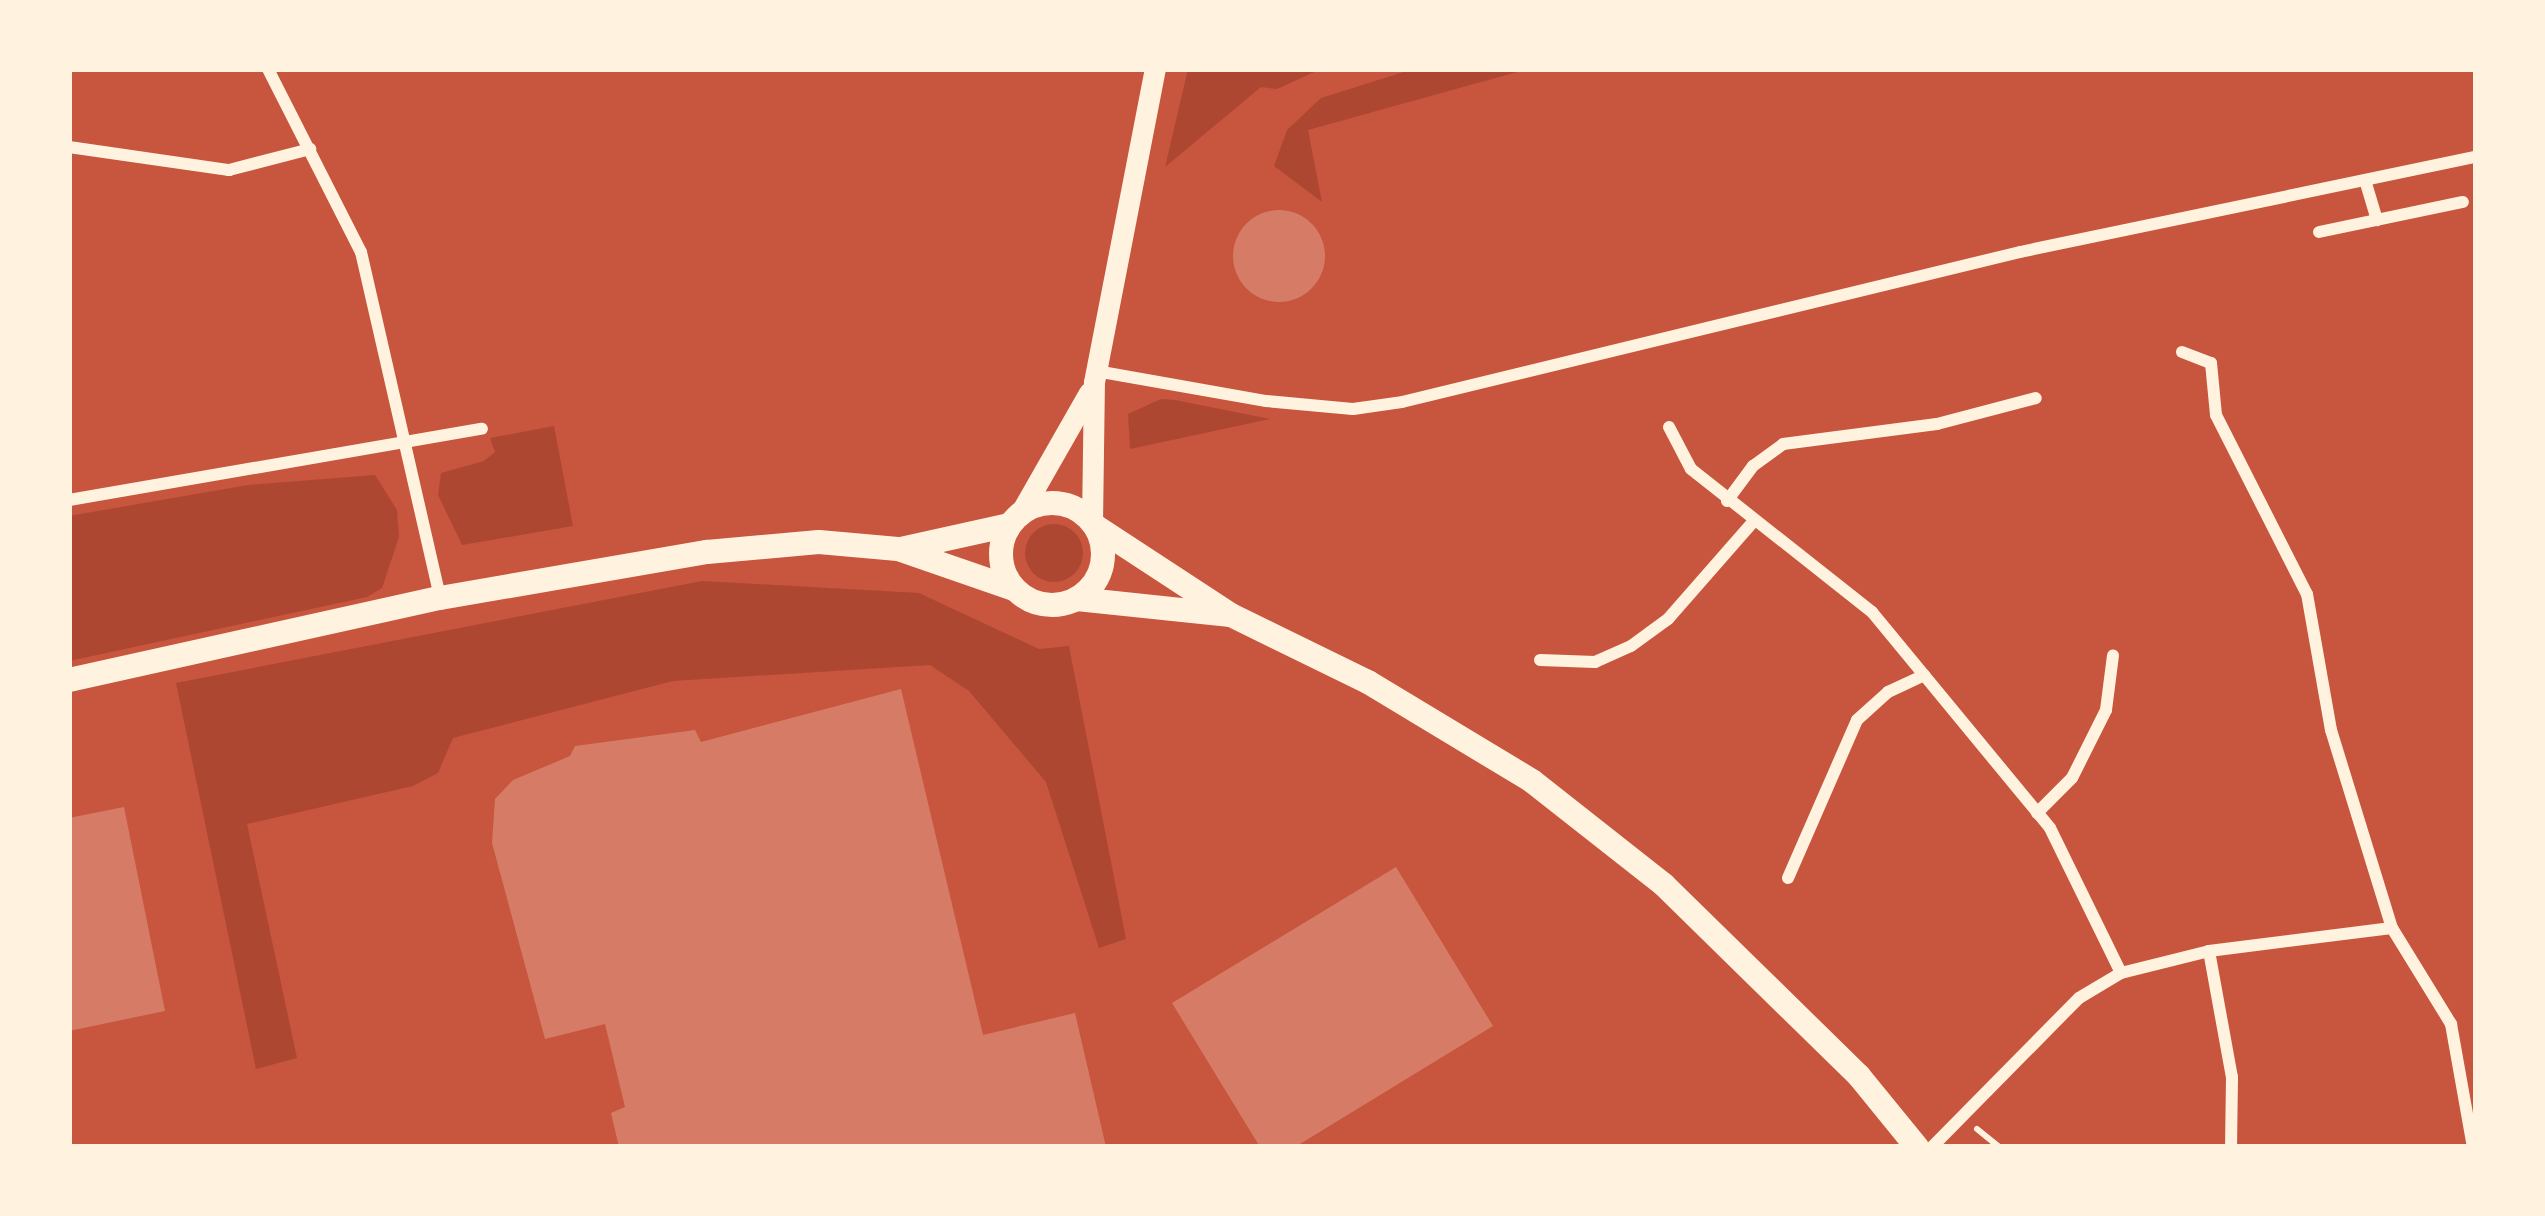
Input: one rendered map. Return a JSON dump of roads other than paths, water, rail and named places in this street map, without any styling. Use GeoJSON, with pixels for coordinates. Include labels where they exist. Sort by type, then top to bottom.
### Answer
{"type":"FeatureCollection","features":[{"type":"Feature","properties":{"kind":"main road"},"geometry":{"type":"LineString","coordinates":[[898,549],[1015,518],[1053,502],[1231,615],[1368,682],[1532,781],[1664,885],[1859,1076],[1917,1147]]}},
{"type":"Feature","properties":{"kind":"main road"},"geometry":{"type":"LineString","coordinates":[[1014,589],[1000,558],[1015,518]]}},
{"type":"Feature","properties":{"kind":"main road"},"geometry":{"type":"LineString","coordinates":[[1077,598],[1100,573],[1094,524]]}},
{"type":"Feature","properties":{"kind":"main road"},"geometry":{"type":"LineString","coordinates":[[69,680],[440,598],[707,552],[819,542],[898,549],[1014,589],[1044,605],[1077,598],[1231,615]]}},
{"type":"Feature","properties":{"kind":"street"},"geometry":{"type":"LineString","coordinates":[[268,69],[361,252],[440,598]]}},
{"type":"Feature","properties":{"kind":"street"},"geometry":{"type":"LineString","coordinates":[[1094,524],[1095,376],[1155,69]]}},
{"type":"Feature","properties":{"kind":"street"},"geometry":{"type":"LineString","coordinates":[[69,148],[229,170],[310,149]]}},
{"type":"Feature","properties":{"kind":"street"},"geometry":{"type":"LineString","coordinates":[[1095,376],[1353,409],[1402,402],[2020,252],[2476,158]]}},
{"type":"Feature","properties":{"kind":"street"},"geometry":{"type":"LineString","coordinates":[[2365,180],[2377,220]]}},
{"type":"Feature","properties":{"kind":"street"},"geometry":{"type":"LineString","coordinates":[[2319,232],[2462,202]]}},
{"type":"Feature","properties":{"kind":"street"},"geometry":{"type":"LineString","coordinates":[[2182,352],[2211,363],[2216,415],[2307,594],[2331,730],[2392,928],[2451,1024],[2474,1147]]}},
{"type":"Feature","properties":{"kind":"street"},"geometry":{"type":"LineString","coordinates":[[1015,518],[1095,376]]}},
{"type":"Feature","properties":{"kind":"street"},"geometry":{"type":"LineString","coordinates":[[1727,501],[1753,466],[1783,443],[1936,424],[2036,398]]}},
{"type":"Feature","properties":{"kind":"street"},"geometry":{"type":"LineString","coordinates":[[1669,427],[1691,469],[1752,523],[1872,612],[2037,813],[2121,973]]}},
{"type":"Feature","properties":{"kind":"street"},"geometry":{"type":"LineString","coordinates":[[69,500],[482,429]]}},
{"type":"Feature","properties":{"kind":"street"},"geometry":{"type":"LineString","coordinates":[[1540,660],[1595,662],[1631,646],[1668,619],[1752,523]]}},
{"type":"Feature","properties":{"kind":"street"},"geometry":{"type":"LineString","coordinates":[[2037,813],[2072,778],[2106,710],[2113,655]]}},
{"type":"Feature","properties":{"kind":"street"},"geometry":{"type":"LineString","coordinates":[[1788,878],[1857,720],[1888,692],[1924,675]]}},
{"type":"Feature","properties":{"kind":"street"},"geometry":{"type":"LineString","coordinates":[[1932,1147],[1965,1119],[2079,998],[2121,973],[2209,951],[2392,928]]}},
{"type":"Feature","properties":{"kind":"street"},"geometry":{"type":"LineString","coordinates":[[2209,951],[2233,1077],[2231,1147]]}}]}
